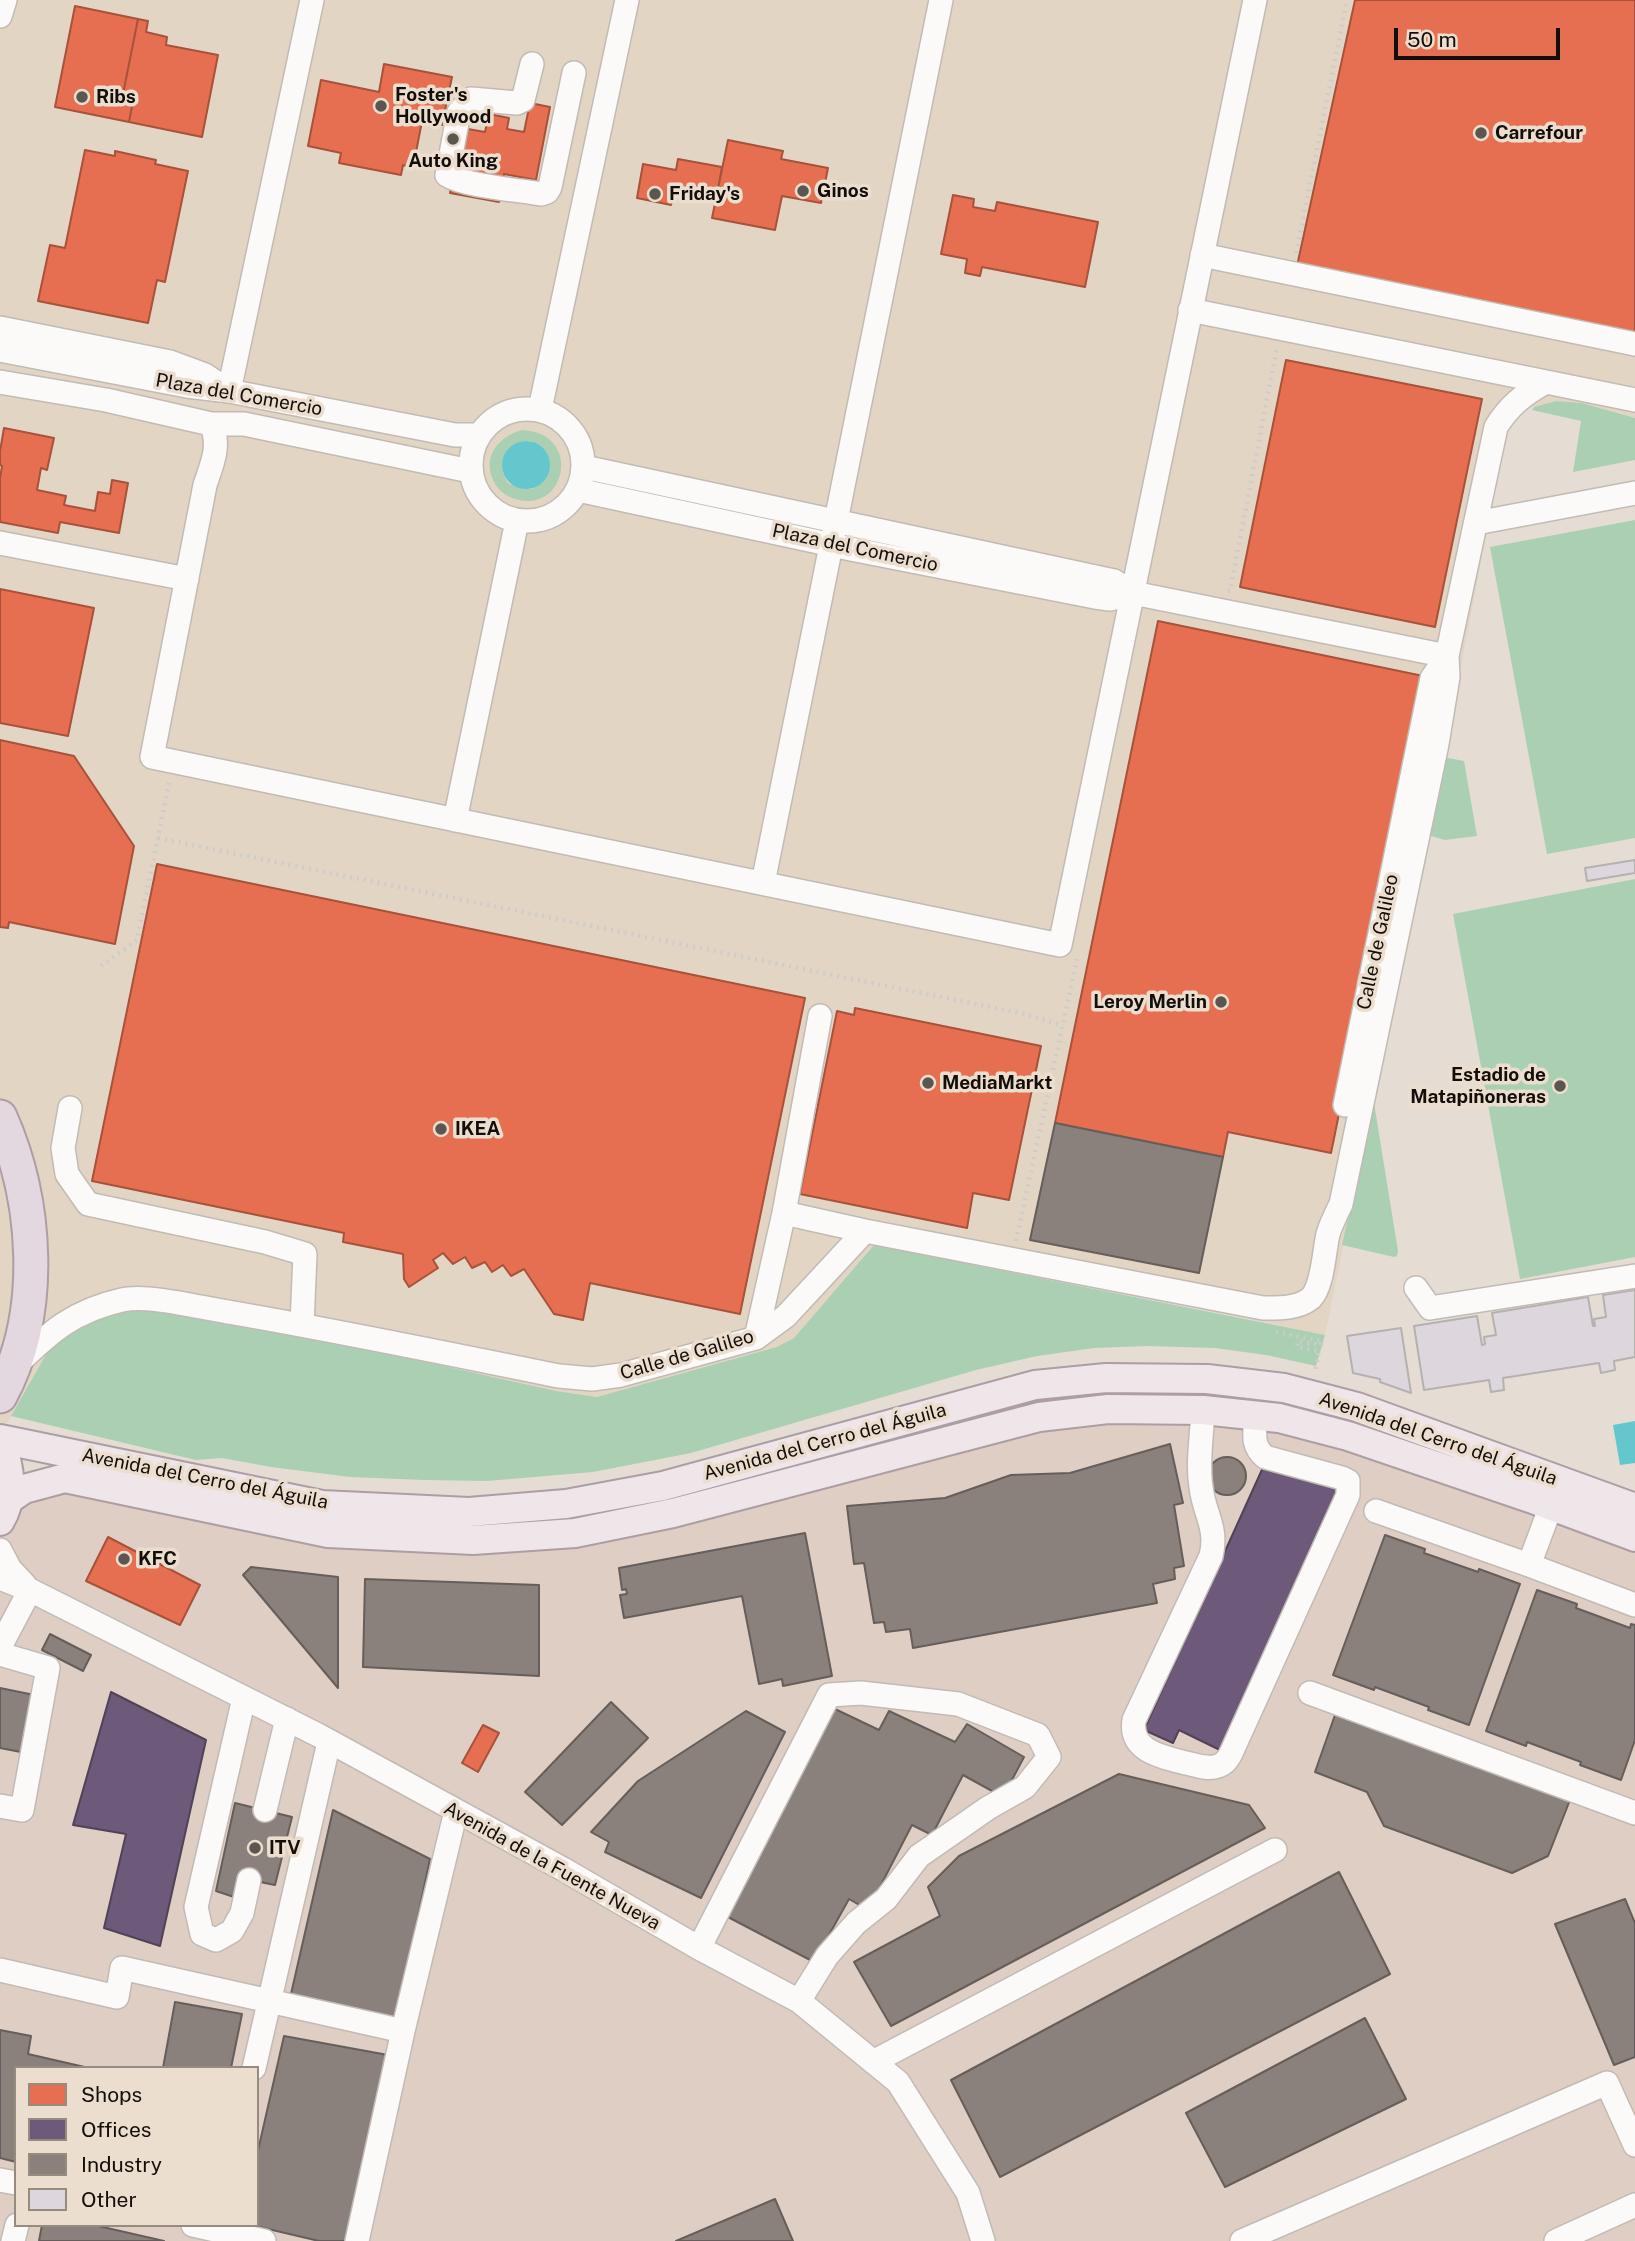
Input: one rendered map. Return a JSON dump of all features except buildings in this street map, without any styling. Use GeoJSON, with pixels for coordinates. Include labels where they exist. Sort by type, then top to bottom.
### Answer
{"type":"FeatureCollection","features":[{"type":"Feature","properties":{"kind":"highway"},"geometry":{"type":"LineString","coordinates":[[0,1117],[12,1143],[30,1226],[30,1277],[25,1322],[7,1382]]}},
{"type":"Feature","properties":{"kind":"main road","name":"Avenida del Cerro del Águila"},"geometry":{"type":"LineString","coordinates":[[0,1441],[72,1452],[235,1489],[322,1505],[469,1512],[566,1504],[663,1486],[1035,1385],[1106,1378],[1207,1379],[1284,1388],[1357,1408],[1635,1508]]}},
{"type":"Feature","properties":{"kind":"main road","name":"Avenida del Cerro del Águila"},"geometry":{"type":"LineString","coordinates":[[4,1511],[24,1489],[65,1478],[328,1533],[473,1540],[575,1533],[673,1513],[814,1478],[1039,1417],[1108,1409],[1203,1410],[1279,1418],[1348,1436],[1635,1537]]}},
{"type":"Feature","properties":{"kind":"main road"},"geometry":{"type":"LineString","coordinates":[[0,1441],[8,1467],[4,1511]]}},
{"type":"Feature","properties":{"kind":"street"},"geometry":{"type":"LineString","coordinates":[[0,16],[5,0]]}},
{"type":"Feature","properties":{"kind":"street"},"geometry":{"type":"LineString","coordinates":[[0,328],[170,362],[205,375],[229,391],[312,0]]}},
{"type":"Feature","properties":{"kind":"street"},"geometry":{"type":"LineString","coordinates":[[540,410],[627,0]]}},
{"type":"Feature","properties":{"kind":"street"},"geometry":{"type":"LineString","coordinates":[[763,883],[941,0]]}},
{"type":"Feature","properties":{"kind":"street"},"geometry":{"type":"LineString","coordinates":[[211,424],[216,435],[215,453],[205,485],[152,757],[1060,945],[1255,0]]}},
{"type":"Feature","properties":{"kind":"street"},"geometry":{"type":"LineString","coordinates":[[532,64],[523,100],[517,103],[471,99],[459,111],[447,175],[486,185],[541,194],[547,192],[551,187],[573,72]]}},
{"type":"Feature","properties":{"kind":"street"},"geometry":{"type":"LineString","coordinates":[[1202,255],[1635,344]]}},
{"type":"Feature","properties":{"kind":"street"},"geometry":{"type":"LineString","coordinates":[[1190,310],[1635,401]]}},
{"type":"Feature","properties":{"kind":"street","name":"Plaza del Comercio"},"geometry":{"type":"LineString","coordinates":[[0,350],[455,435],[479,435]]}},
{"type":"Feature","properties":{"kind":"street"},"geometry":{"type":"LineString","coordinates":[[0,357],[55,375],[224,413],[244,424]]}},
{"type":"Feature","properties":{"kind":"street","name":"Calle de Galileo"},"geometry":{"type":"LineString","coordinates":[[7,1382],[51,1332],[84,1311],[125,1299],[162,1301],[302,1325],[559,1376],[592,1379],[621,1375],[756,1338],[786,1316],[865,1231],[1263,1308],[1282,1308],[1305,1301],[1318,1288],[1328,1233],[1326,1200],[1359,1031],[1432,678],[1447,656],[1496,427],[1519,398],[1544,383]]}},
{"type":"Feature","properties":{"kind":"street","name":"Plaza del Comercio"},"geometry":{"type":"LineString","coordinates":[[4,387],[106,400],[211,424],[244,424],[470,471]]}},
{"type":"Feature","properties":{"kind":"street"},"geometry":{"type":"LineString","coordinates":[[522,408],[540,410],[558,417],[572,430],[581,448],[584,467],[578,490],[568,505],[553,516],[535,521],[517,521],[500,515],[486,504],[475,489],[470,471],[471,452],[479,435],[490,422],[505,412],[522,408]]}},
{"type":"Feature","properties":{"kind":"street","name":"Plaza del Comercio"},"geometry":{"type":"LineString","coordinates":[[584,467],[1114,581],[1133,593],[1447,656]]}},
{"type":"Feature","properties":{"kind":"street","name":"Plaza del Comercio"},"geometry":{"type":"LineString","coordinates":[[578,490],[1095,597],[1110,598],[1133,593]]}},
{"type":"Feature","properties":{"kind":"street"},"geometry":{"type":"LineString","coordinates":[[1476,523],[1635,493]]}},
{"type":"Feature","properties":{"kind":"street"},"geometry":{"type":"LineString","coordinates":[[455,820],[517,521]]}},
{"type":"Feature","properties":{"kind":"street"},"geometry":{"type":"LineString","coordinates":[[0,543],[187,579]]}},
{"type":"Feature","properties":{"kind":"street"},"geometry":{"type":"LineString","coordinates":[[756,1338],[784,1213],[820,1016]]}},
{"type":"Feature","properties":{"kind":"street"},"geometry":{"type":"LineString","coordinates":[[71,1108],[63,1148],[67,1174],[88,1204],[265,1242],[305,1254],[302,1325]]}},
{"type":"Feature","properties":{"kind":"street"},"geometry":{"type":"LineString","coordinates":[[784,1213],[865,1231]]}},
{"type":"Feature","properties":{"kind":"street"},"geometry":{"type":"LineString","coordinates":[[1416,1288],[1430,1308],[1635,1276]]}},
{"type":"Feature","properties":{"kind":"street"},"geometry":{"type":"LineString","coordinates":[[1203,1410],[1201,1488],[1212,1523],[1214,1544],[1211,1556],[1134,1720],[1133,1729],[1136,1739],[1146,1750],[1207,1768],[1223,1764],[1232,1751],[1350,1486],[1348,1481],[1342,1478],[1265,1457],[1257,1450],[1254,1442],[1256,1416]]}},
{"type":"Feature","properties":{"kind":"street"},"geometry":{"type":"LineString","coordinates":[[1529,1564],[1550,1506]]}},
{"type":"Feature","properties":{"kind":"street"},"geometry":{"type":"LineString","coordinates":[[1376,1511],[1529,1564],[1635,1605]]}},
{"type":"Feature","properties":{"kind":"street","name":"Avenida de la Fuente Nueva"},"geometry":{"type":"LineString","coordinates":[[0,1550],[9,1569],[30,1590]]}},
{"type":"Feature","properties":{"kind":"street","name":"Avenida de la Fuente Nueva"},"geometry":{"type":"LineString","coordinates":[[0,1578],[30,1590],[287,1719],[564,1869],[699,1948],[799,2001],[898,2082],[968,2193],[983,2241]]}},
{"type":"Feature","properties":{"kind":"street"},"geometry":{"type":"LineString","coordinates":[[0,1647],[30,1590]]}},
{"type":"Feature","properties":{"kind":"street"},"geometry":{"type":"LineString","coordinates":[[0,1654],[48,1668],[22,1810],[0,1805]]}},
{"type":"Feature","properties":{"kind":"street"},"geometry":{"type":"LineString","coordinates":[[699,1948],[830,1695],[861,1693],[958,1703],[1038,1735],[1049,1757],[1025,1787],[988,1808],[919,1856],[886,1899],[856,1923],[827,1956],[799,2001]]}},
{"type":"Feature","properties":{"kind":"street"},"geometry":{"type":"LineString","coordinates":[[1310,1693],[1635,1813]]}},
{"type":"Feature","properties":{"kind":"street"},"geometry":{"type":"LineString","coordinates":[[244,1698],[196,1907],[202,1934],[216,1940],[232,1931],[242,1913],[249,1880]]}},
{"type":"Feature","properties":{"kind":"street"},"geometry":{"type":"LineString","coordinates":[[265,1810],[287,1719]]}},
{"type":"Feature","properties":{"kind":"street"},"geometry":{"type":"LineString","coordinates":[[254,2066],[329,1742]]}},
{"type":"Feature","properties":{"kind":"street"},"geometry":{"type":"LineString","coordinates":[[357,2241],[403,2031],[456,1811]]}},
{"type":"Feature","properties":{"kind":"street"},"geometry":{"type":"LineString","coordinates":[[873,2062],[1275,1850]]}},
{"type":"Feature","properties":{"kind":"street"},"geometry":{"type":"LineString","coordinates":[[0,1970],[117,1997],[122,1968],[403,2031]]}},
{"type":"Feature","properties":{"kind":"street"},"geometry":{"type":"LineString","coordinates":[[1242,2241],[1607,2082],[1635,2145]]}},
{"type":"Feature","properties":{"kind":"street"},"geometry":{"type":"LineString","coordinates":[[1556,2241],[1635,2205]]}},
{"type":"Feature","properties":{"kind":"street"},"geometry":{"type":"LineString","coordinates":[[200,2227],[264,2241]]}},
{"type":"Feature","properties":{"kind":"path"},"geometry":{"type":"LineString","coordinates":[[1292,273],[1347,0]]}},
{"type":"Feature","properties":{"kind":"path"},"geometry":{"type":"LineString","coordinates":[[1218,589],[1230,591],[1280,329]]}},
{"type":"Feature","properties":{"kind":"path"},"geometry":{"type":"LineString","coordinates":[[158,838],[1015,1012],[1062,1025]]}},
{"type":"Feature","properties":{"kind":"path"},"geometry":{"type":"LineString","coordinates":[[1012,1259],[1079,948],[1060,945]]}},
{"type":"Feature","properties":{"kind":"shaded area"},"geometry":{"type":"Polygon","coordinates":[[[5,0],[1635,0],[1635,418],[1582,403],[1556,401],[1525,409],[1517,415],[1506,432],[1422,870],[1325,1335],[989,1265],[874,1245],[794,1338],[777,1348],[597,1397],[556,1391],[299,1334],[52,1344],[0,1436],[0,17],[5,0]]]}},
{"type":"Feature","properties":{"kind":"shaded area"},"geometry":{"type":"Polygon","coordinates":[[[1039,1417],[1279,1418],[1635,1537],[1635,2241],[0,2241],[0,1521],[65,1478],[328,1533],[575,1533],[1039,1417]]]}},
{"type":"Feature","properties":{"kind":"green space"},"geometry":{"type":"Polygon","coordinates":[[[1556,401],[1582,403],[1635,418],[1635,460],[1573,472],[1581,421],[1532,410],[1534,407],[1556,401]]]}},
{"type":"Feature","properties":{"kind":"green space"},"geometry":{"type":"Polygon","coordinates":[[[522,430],[541,434],[554,444],[560,456],[561,470],[557,483],[548,494],[535,500],[519,500],[505,494],[496,486],[491,473],[491,456],[494,449],[522,430]],[[531,441],[516,444],[506,452],[502,464],[509,484],[532,489],[545,480],[531,441]]]}},
{"type":"Feature","properties":{"kind":"green space"},"geometry":{"type":"Polygon","coordinates":[[[1635,520],[1635,838],[1547,854],[1490,547],[1635,520]]]}},
{"type":"Feature","properties":{"kind":"green space"},"geometry":{"type":"Polygon","coordinates":[[[1443,757],[1464,761],[1477,836],[1445,840],[1428,835],[1443,757]]]}},
{"type":"Feature","properties":{"kind":"green space","name":"Estadio de Matapiñoneras"},"geometry":{"type":"Polygon","coordinates":[[[1635,879],[1635,1257],[1520,1279],[1453,914],[1635,879]]]}},
{"type":"Feature","properties":{"kind":"green space"},"geometry":{"type":"Polygon","coordinates":[[[1374,1103],[1398,1251],[1394,1257],[1342,1245],[1374,1103]]]}},
{"type":"Feature","properties":{"kind":"green space"},"geometry":{"type":"Polygon","coordinates":[[[874,1245],[1325,1335],[1316,1366],[1215,1348],[1094,1348],[1037,1356],[976,1370],[691,1453],[593,1472],[487,1481],[350,1477],[222,1458],[196,1460],[11,1416],[52,1344],[98,1317],[129,1307],[168,1309],[299,1334],[556,1391],[597,1397],[777,1347],[794,1338],[874,1245]]]}},
{"type":"Feature","properties":{"kind":"water"},"geometry":{"type":"Polygon","coordinates":[[[526,441],[535,442],[543,448],[549,456],[549,474],[543,482],[535,488],[526,489],[517,488],[509,482],[503,474],[502,465],[503,456],[509,448],[517,442],[526,441]]]}},
{"type":"Feature","properties":{"kind":"water"},"geometry":{"type":"Polygon","coordinates":[[[1635,1421],[1635,1463],[1620,1465],[1613,1425],[1635,1421]]]}},
{"type":"Feature","properties":{"kind":"place","name":"Ribs"},"geometry":{"type":"Point","coordinates":[82,97]}},
{"type":"Feature","properties":{"kind":"place","name":"Foster's Hollywood"},"geometry":{"type":"Point","coordinates":[381,106]}},
{"type":"Feature","properties":{"kind":"place","name":"Carrefour"},"geometry":{"type":"Point","coordinates":[1481,133]}},
{"type":"Feature","properties":{"kind":"place","name":"Auto King"},"geometry":{"type":"Point","coordinates":[453,139]}},
{"type":"Feature","properties":{"kind":"place","name":"Ginos"},"geometry":{"type":"Point","coordinates":[803,191]}},
{"type":"Feature","properties":{"kind":"place","name":"Friday's"},"geometry":{"type":"Point","coordinates":[655,194]}},
{"type":"Feature","properties":{"kind":"place","name":"Leroy Merlin"},"geometry":{"type":"Point","coordinates":[1221,1002]}},
{"type":"Feature","properties":{"kind":"place","name":"MediaMarkt"},"geometry":{"type":"Point","coordinates":[928,1083]}},
{"type":"Feature","properties":{"kind":"place","name":"Estadio de Matapiñoneras"},"geometry":{"type":"Point","coordinates":[1560,1086]}},
{"type":"Feature","properties":{"kind":"place","name":"IKEA"},"geometry":{"type":"Point","coordinates":[441,1129]}},
{"type":"Feature","properties":{"kind":"place","name":"KFC"},"geometry":{"type":"Point","coordinates":[124,1559]}},
{"type":"Feature","properties":{"kind":"place","name":"ITV"},"geometry":{"type":"Point","coordinates":[255,1848]}}]}
